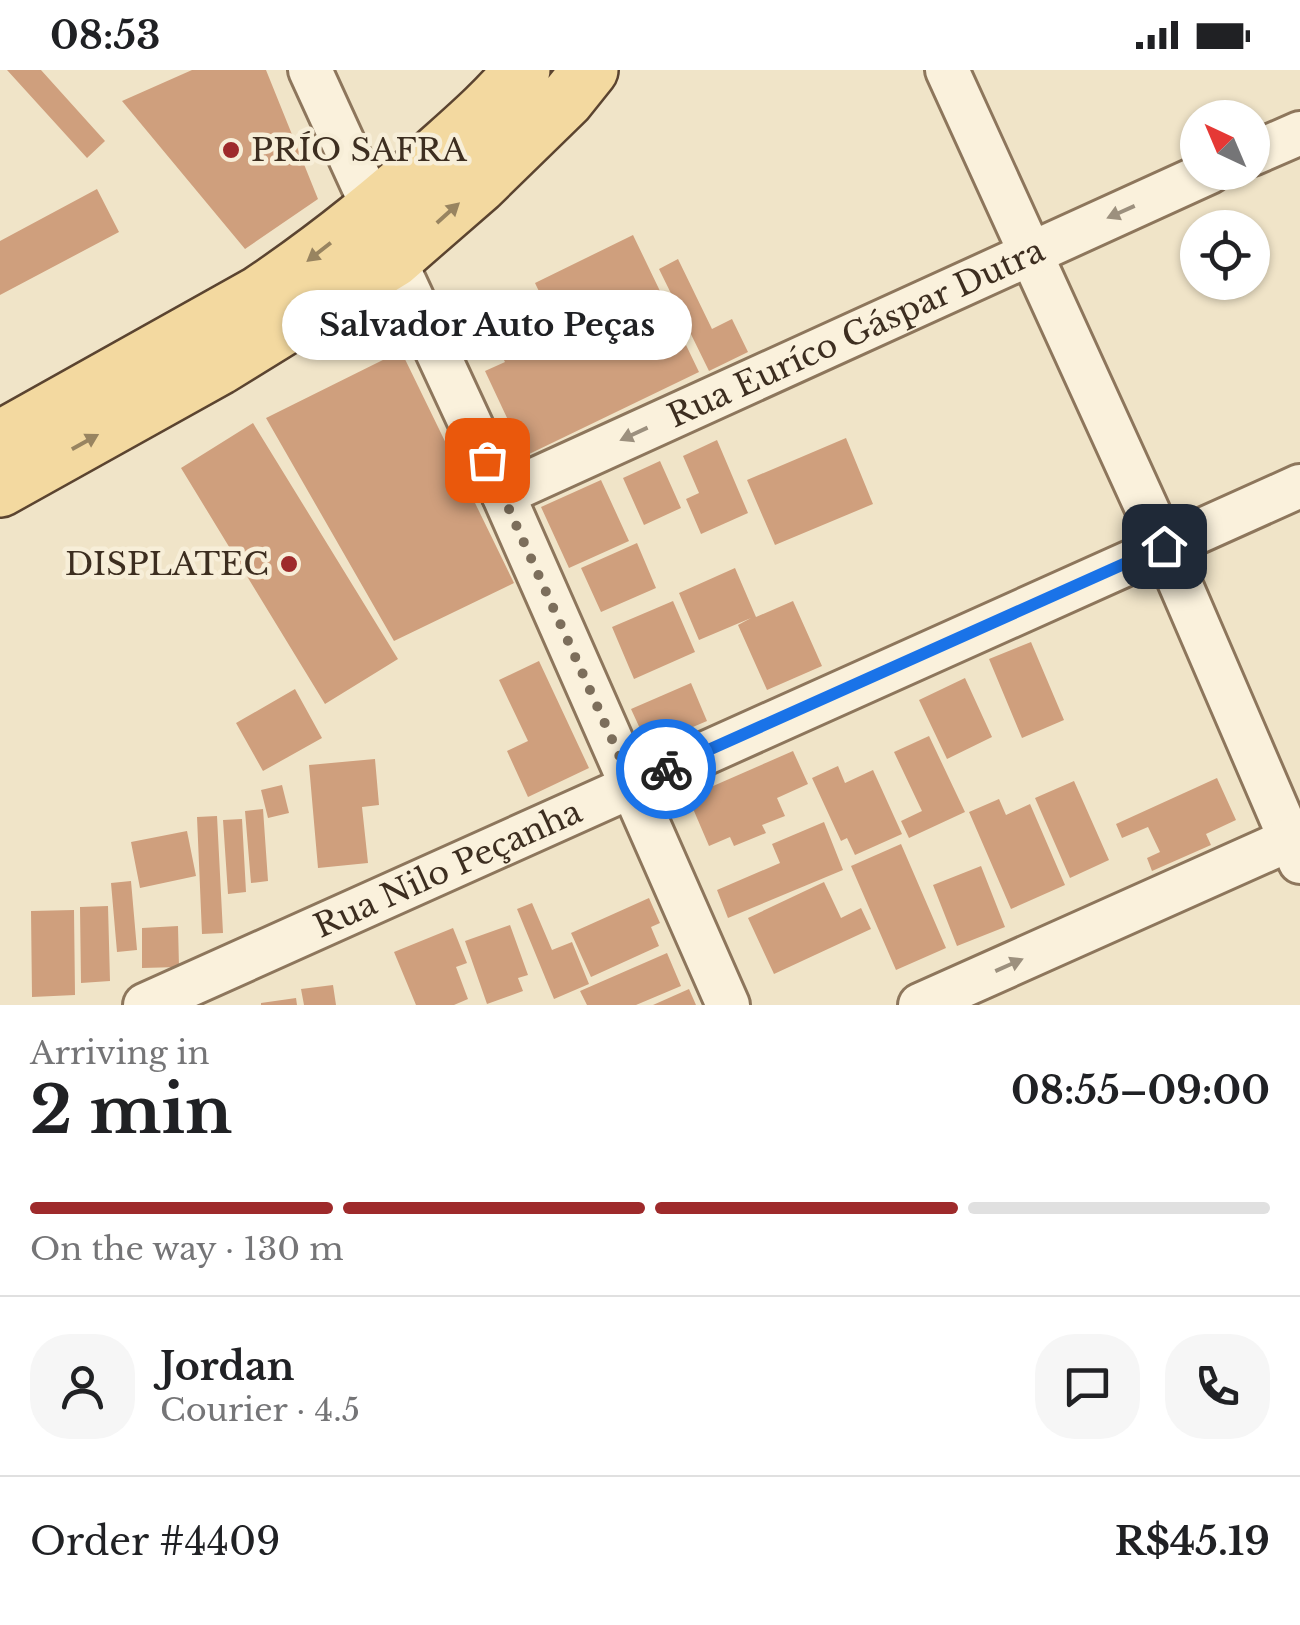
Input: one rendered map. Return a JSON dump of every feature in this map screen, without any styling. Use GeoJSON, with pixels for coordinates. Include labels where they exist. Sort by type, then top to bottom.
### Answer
{"type":"FeatureCollection","features":[{"type":"Feature","properties":{"kind":"main road"},"geometry":{"type":"LineString","coordinates":[[0,489],[219,367],[384,235],[466,128],[522,70]]}},
{"type":"Feature","properties":{"kind":"main road"},"geometry":{"type":"LineString","coordinates":[[0,438],[259,294],[480,185],[566,100],[590,70]]}},
{"type":"Feature","properties":{"kind":"street"},"geometry":{"type":"LineString","coordinates":[[310,70],[503,494],[728,1005]]}},
{"type":"Feature","properties":{"kind":"street"},"geometry":{"type":"LineString","coordinates":[[920,1005],[1296,846],[1033,252],[947,70]]}},
{"type":"Feature","properties":{"kind":"street"},"geometry":{"type":"LineString","coordinates":[[1270,146],[1300,132]]}},
{"type":"Feature","properties":{"kind":"street","name":"Rua Euríco Gáspar Dutra"},"geometry":{"type":"LineString","coordinates":[[503,494],[1180,186]]}},
{"type":"Feature","properties":{"kind":"street","name":"Rua Nilo Peçanha"},"geometry":{"type":"LineString","coordinates":[[145,1005],[1300,486]]}},
{"type":"Feature","properties":{"kind":"building"},"geometry":{"type":"Polygon","coordinates":[[[7,70],[41,70],[105,141],[87,158],[7,70]]]}},
{"type":"Feature","properties":{"kind":"building","name":"PRÍO SAFRA"},"geometry":{"type":"Polygon","coordinates":[[[192,70],[266,70],[318,199],[245,249],[122,101],[192,70]]]}},
{"type":"Feature","properties":{"kind":"building"},"geometry":{"type":"Polygon","coordinates":[[[97,189],[119,232],[0,295],[0,241],[97,189]]]}},
{"type":"Feature","properties":{"kind":"building"},"geometry":{"type":"Polygon","coordinates":[[[633,235],[699,372],[525,456],[485,371],[505,362],[491,335],[547,308],[535,283],[633,235]]]}},
{"type":"Feature","properties":{"kind":"building"},"geometry":{"type":"Polygon","coordinates":[[[678,259],[712,329],[732,319],[748,352],[709,371],[659,269],[678,259]]]}},
{"type":"Feature","properties":{"kind":"building"},"geometry":{"type":"Polygon","coordinates":[[[401,351],[514,583],[394,641],[266,418],[401,351]]]}},
{"type":"Feature","properties":{"kind":"building","name":"DISPLATEC"},"geometry":{"type":"Polygon","coordinates":[[[253,423],[398,659],[325,704],[181,468],[253,423]]]}},
{"type":"Feature","properties":{"kind":"building"},"geometry":{"type":"Polygon","coordinates":[[[846,438],[873,504],[775,545],[747,480],[846,438]]]}},
{"type":"Feature","properties":{"kind":"building"},"geometry":{"type":"Polygon","coordinates":[[[717,440],[748,513],[701,534],[686,499],[699,493],[683,456],[717,440]]]}},
{"type":"Feature","properties":{"kind":"building"},"geometry":{"type":"Polygon","coordinates":[[[660,461],[681,508],[644,525],[623,478],[660,461]]]}},
{"type":"Feature","properties":{"kind":"building"},"geometry":{"type":"Polygon","coordinates":[[[601,480],[629,541],[569,568],[541,507],[601,480]]]}},
{"type":"Feature","properties":{"kind":"building"},"geometry":{"type":"Polygon","coordinates":[[[637,543],[656,588],[601,612],[581,568],[637,543]]]}},
{"type":"Feature","properties":{"kind":"building"},"geometry":{"type":"Polygon","coordinates":[[[735,568],[756,617],[793,601],[822,666],[767,690],[738,625],[751,618],[699,640],[679,593],[735,568]]]}},
{"type":"Feature","properties":{"kind":"building"},"geometry":{"type":"Polygon","coordinates":[[[673,601],[695,652],[634,679],[612,627],[673,601]]]}},
{"type":"Feature","properties":{"kind":"building"},"geometry":{"type":"Polygon","coordinates":[[[1031,642],[1064,720],[1022,738],[989,659],[1031,642]]]}},
{"type":"Feature","properties":{"kind":"building"},"geometry":{"type":"Polygon","coordinates":[[[539,661],[589,768],[528,797],[507,751],[528,741],[499,680],[539,661]]]}},
{"type":"Feature","properties":{"kind":"building"},"geometry":{"type":"Polygon","coordinates":[[[965,678],[992,737],[947,759],[919,700],[965,678]]]}},
{"type":"Feature","properties":{"kind":"building"},"geometry":{"type":"Polygon","coordinates":[[[691,683],[707,721],[648,746],[631,709],[691,683]]]}},
{"type":"Feature","properties":{"kind":"building"},"geometry":{"type":"Polygon","coordinates":[[[295,689],[322,738],[263,771],[236,723],[295,689]]]}},
{"type":"Feature","properties":{"kind":"building"},"geometry":{"type":"Polygon","coordinates":[[[929,736],[965,812],[909,838],[901,821],[922,811],[894,752],[929,736]]]}},
{"type":"Feature","properties":{"kind":"building"},"geometry":{"type":"Polygon","coordinates":[[[793,751],[808,784],[777,798],[785,816],[762,825],[766,833],[734,846],[730,837],[709,846],[688,797],[793,751]]]}},
{"type":"Feature","properties":{"kind":"building"},"geometry":{"type":"Polygon","coordinates":[[[375,759],[379,805],[362,807],[368,863],[318,868],[309,765],[375,759]]]}},
{"type":"Feature","properties":{"kind":"building"},"geometry":{"type":"Polygon","coordinates":[[[838,766],[845,783],[873,770],[902,834],[855,855],[847,838],[841,841],[812,778],[838,766]]]}},
{"type":"Feature","properties":{"kind":"building"},"geometry":{"type":"Polygon","coordinates":[[[1217,778],[1236,820],[1206,834],[1211,845],[1152,871],[1147,858],[1160,852],[1148,827],[1122,838],[1116,824],[1217,778]]]}},
{"type":"Feature","properties":{"kind":"building"},"geometry":{"type":"Polygon","coordinates":[[[1074,781],[1109,860],[1070,878],[1035,798],[1074,781]]]}},
{"type":"Feature","properties":{"kind":"building"},"geometry":{"type":"Polygon","coordinates":[[[282,785],[289,813],[268,818],[261,790],[282,785]]]}},
{"type":"Feature","properties":{"kind":"building"},"geometry":{"type":"Polygon","coordinates":[[[999,799],[1006,815],[1030,804],[1065,885],[1011,909],[969,812],[999,799]]]}},
{"type":"Feature","properties":{"kind":"building"},"geometry":{"type":"Polygon","coordinates":[[[263,809],[268,881],[251,883],[245,811],[263,809]]]}},
{"type":"Feature","properties":{"kind":"building"},"geometry":{"type":"Polygon","coordinates":[[[217,816],[223,933],[202,934],[197,817],[217,816]]]}},
{"type":"Feature","properties":{"kind":"building"},"geometry":{"type":"Polygon","coordinates":[[[242,819],[246,892],[228,894],[223,820],[242,819]]]}},
{"type":"Feature","properties":{"kind":"building"},"geometry":{"type":"Polygon","coordinates":[[[824,822],[843,870],[728,918],[717,890],[780,863],[772,844],[824,822]]]}},
{"type":"Feature","properties":{"kind":"building"},"geometry":{"type":"Polygon","coordinates":[[[187,831],[196,876],[140,888],[131,842],[187,831]]]}},
{"type":"Feature","properties":{"kind":"building"},"geometry":{"type":"Polygon","coordinates":[[[901,844],[946,948],[896,970],[851,866],[901,844]]]}},
{"type":"Feature","properties":{"kind":"building"},"geometry":{"type":"Polygon","coordinates":[[[981,866],[1005,927],[957,946],[933,885],[981,866]]]}},
{"type":"Feature","properties":{"kind":"building"},"geometry":{"type":"Polygon","coordinates":[[[131,881],[137,950],[117,952],[111,883],[131,881]]]}},
{"type":"Feature","properties":{"kind":"building"},"geometry":{"type":"Polygon","coordinates":[[[824,882],[841,918],[861,908],[871,929],[774,974],[748,918],[824,882]]]}},
{"type":"Feature","properties":{"kind":"building"},"geometry":{"type":"Polygon","coordinates":[[[649,898],[660,923],[651,927],[659,946],[591,977],[571,933],[649,898]]]}},
{"type":"Feature","properties":{"kind":"building"},"geometry":{"type":"Polygon","coordinates":[[[532,903],[552,950],[572,942],[589,984],[554,999],[517,909],[532,903]]]}},
{"type":"Feature","properties":{"kind":"building"},"geometry":{"type":"Polygon","coordinates":[[[108,906],[110,981],[81,983],[80,907],[108,906]]]}},
{"type":"Feature","properties":{"kind":"building"},"geometry":{"type":"Polygon","coordinates":[[[74,910],[75,995],[32,997],[31,911],[74,910]]]}},
{"type":"Feature","properties":{"kind":"building"},"geometry":{"type":"Polygon","coordinates":[[[510,925],[528,975],[518,978],[523,991],[487,1004],[465,941],[510,925]]]}},
{"type":"Feature","properties":{"kind":"building"},"geometry":{"type":"Polygon","coordinates":[[[178,926],[179,967],[142,968],[142,928],[178,926]]]}},
{"type":"Feature","properties":{"kind":"building"},"geometry":{"type":"Polygon","coordinates":[[[453,928],[467,963],[456,967],[468,999],[454,1005],[416,1005],[394,952],[453,928]]]}},
{"type":"Feature","properties":{"kind":"building"},"geometry":{"type":"Polygon","coordinates":[[[667,953],[681,986],[636,1005],[587,1005],[580,991],[667,953]]]}},
{"type":"Feature","properties":{"kind":"building"},"geometry":{"type":"Polygon","coordinates":[[[333,985],[336,1005],[304,1005],[301,989],[333,985]]]}},
{"type":"Feature","properties":{"kind":"building"},"geometry":{"type":"Polygon","coordinates":[[[689,989],[696,1005],[653,1005],[689,989]]]}},
{"type":"Feature","properties":{"kind":"building"},"geometry":{"type":"Polygon","coordinates":[[[296,998],[297,1005],[261,1005],[261,1003],[296,998]]]}},
{"type":"Feature","properties":{"kind":"way so far"},"geometry":{"type":"LineString","coordinates":[[487,460],[632,784],[666,769]]}},
{"type":"Feature","properties":{"kind":"place","name":"PRÍO SAFRA"},"geometry":{"type":"Point","coordinates":[231,150]}},
{"type":"Feature","properties":{"kind":"place","name":"Salvador Auto Peças"},"geometry":{"type":"Point","coordinates":[487,460]}},
{"type":"Feature","properties":{"kind":"place","name":"DISPLATEC"},"geometry":{"type":"Point","coordinates":[289,564]}},
{"type":"Feature","properties":{"kind":"route"},"geometry":{"type":"LineString","coordinates":[[666,769],[1164,546]]}}]}
